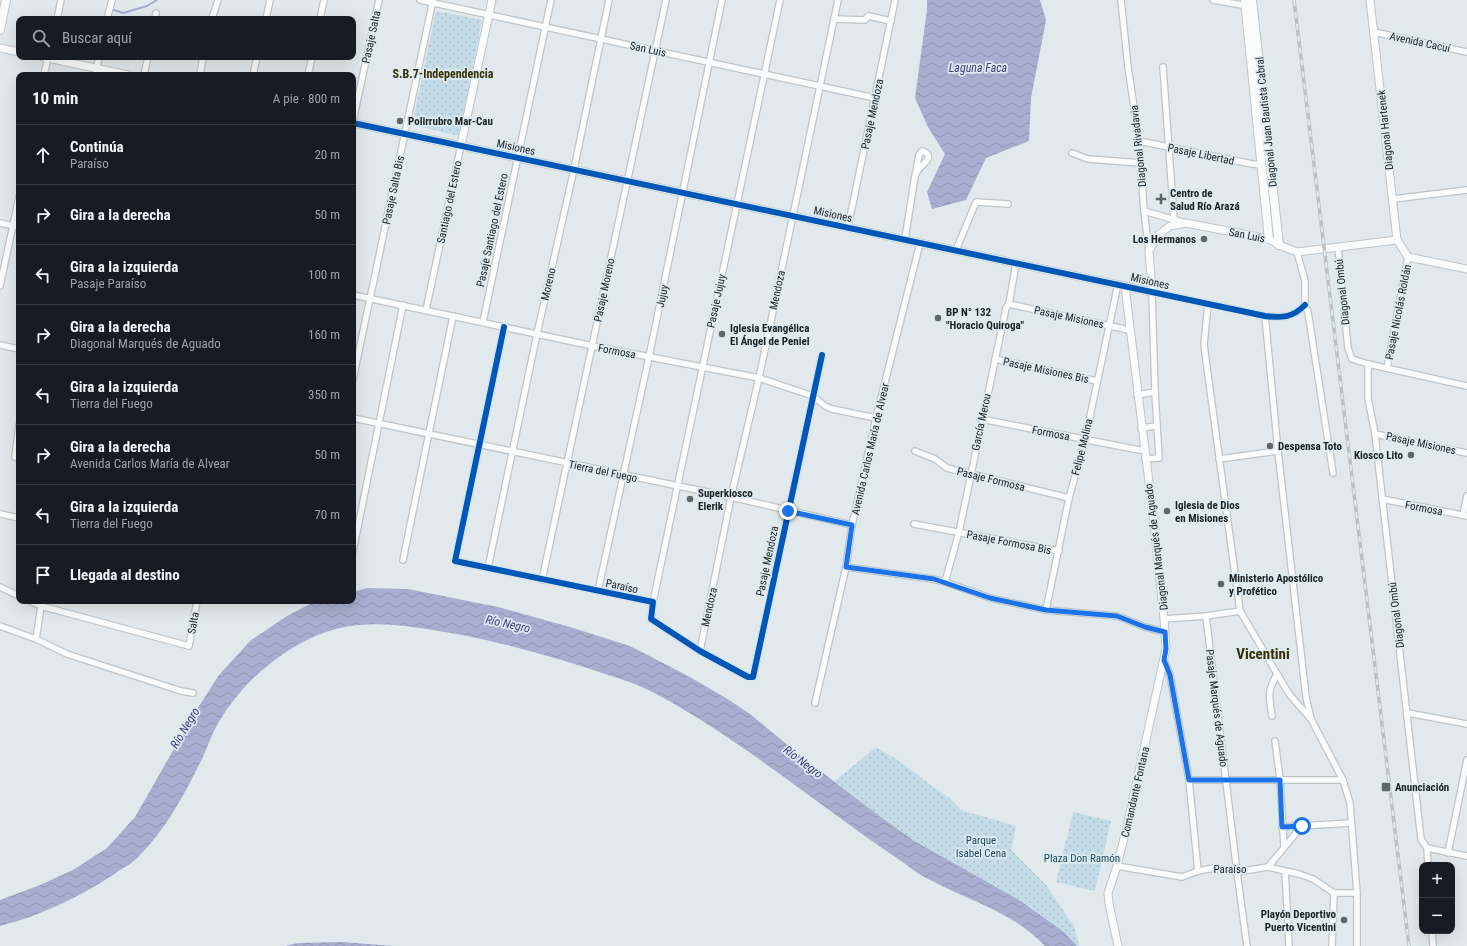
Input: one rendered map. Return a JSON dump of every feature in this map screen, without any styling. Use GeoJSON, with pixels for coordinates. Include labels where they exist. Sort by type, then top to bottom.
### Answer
{"type":"FeatureCollection","features":[{"type":"Feature","properties":{"kind":"main road"},"geometry":{"type":"LineString","coordinates":[[0,30],[6,0]]}},
{"type":"Feature","properties":{"kind":"main road","name":"Diagonal Juan Bautista Cabral"},"geometry":{"type":"LineString","coordinates":[[1249,3],[1262,165],[1270,238]]}},
{"type":"Feature","properties":{"kind":"main road","name":"Diagonal Juan Bautista Cabral"},"geometry":{"type":"LineString","coordinates":[[1249,3],[1279,245]]}},
{"type":"Feature","properties":{"kind":"street"},"geometry":{"type":"LineString","coordinates":[[58,16],[61,0]]}},
{"type":"Feature","properties":{"kind":"street"},"geometry":{"type":"LineString","coordinates":[[108,16],[112,0]]}},
{"type":"Feature","properties":{"kind":"street"},"geometry":{"type":"LineString","coordinates":[[213,16],[218,0]]}},
{"type":"Feature","properties":{"kind":"street"},"geometry":{"type":"LineString","coordinates":[[267,16],[270,0]]}},
{"type":"Feature","properties":{"kind":"street"},"geometry":{"type":"LineString","coordinates":[[321,16],[324,0]]}},
{"type":"Feature","properties":{"kind":"street","name":"Pasaje Salta"},"geometry":{"type":"LineString","coordinates":[[356,108],[379,0]]}},
{"type":"Feature","properties":{"kind":"street","name":"San Luis"},"geometry":{"type":"LineString","coordinates":[[420,0],[432,1],[489,16],[601,38],[875,98]]}},
{"type":"Feature","properties":{"kind":"street","name":"Santiago del Estero"},"geometry":{"type":"LineString","coordinates":[[426,310],[492,0]]}},
{"type":"Feature","properties":{"kind":"street","name":"Pasaje Santiago del Estero"},"geometry":{"type":"LineString","coordinates":[[482,322],[551,0]]}},
{"type":"Feature","properties":{"kind":"street","name":"Moreno"},"geometry":{"type":"LineString","coordinates":[[488,568],[537,334],[574,169],[608,0]]}},
{"type":"Feature","properties":{"kind":"street","name":"Pasaje Moreno"},"geometry":{"type":"LineString","coordinates":[[542,580],[666,0]]}},
{"type":"Feature","properties":{"kind":"street","name":"Jujuy"},"geometry":{"type":"LineString","coordinates":[[598,591],[649,357],[722,0]]}},
{"type":"Feature","properties":{"kind":"street","name":"Pasaje Jujuy"},"geometry":{"type":"LineString","coordinates":[[653,602],[780,0]]}},
{"type":"Feature","properties":{"kind":"street","name":"Mendoza"},"geometry":{"type":"LineString","coordinates":[[700,651],[731,498],[759,378],[838,0]]}},
{"type":"Feature","properties":{"kind":"street","name":"Pasaje Mendoza"},"geometry":{"type":"LineString","coordinates":[[848,227],[895,0]]}},
{"type":"Feature","properties":{"kind":"street","name":"Diagonal Rivadavia"},"geometry":{"type":"LineString","coordinates":[[1121,0],[1128,67],[1139,141],[1152,292]]}},
{"type":"Feature","properties":{"kind":"street"},"geometry":{"type":"LineString","coordinates":[[1213,0],[1249,3]]}},
{"type":"Feature","properties":{"kind":"street","name":"Diagonal Hartenek"},"geometry":{"type":"LineString","coordinates":[[1370,0],[1397,240],[1408,257]]}},
{"type":"Feature","properties":{"kind":"street","name":"Pasaje Salta Bis"},"geometry":{"type":"LineString","coordinates":[[356,365],[432,1]]}},
{"type":"Feature","properties":{"kind":"street"},"geometry":{"type":"LineString","coordinates":[[155,16],[156,12]]}},
{"type":"Feature","properties":{"kind":"street"},"geometry":{"type":"LineString","coordinates":[[834,19],[866,20],[868,16],[891,21]]}},
{"type":"Feature","properties":{"kind":"street","name":"Avenida Cacuí"},"geometry":{"type":"LineString","coordinates":[[1374,32],[1467,52]]}},
{"type":"Feature","properties":{"kind":"street"},"geometry":{"type":"LineString","coordinates":[[0,48],[16,51]]}},
{"type":"Feature","properties":{"kind":"street"},"geometry":{"type":"LineString","coordinates":[[44,72],[46,60]]}},
{"type":"Feature","properties":{"kind":"street"},"geometry":{"type":"LineString","coordinates":[[56,60],[96,72],[98,60]]}},
{"type":"Feature","properties":{"kind":"street"},"geometry":{"type":"LineString","coordinates":[[145,72],[147,60]]}},
{"type":"Feature","properties":{"kind":"street"},"geometry":{"type":"LineString","coordinates":[[201,72],[203,60]]}},
{"type":"Feature","properties":{"kind":"street"},"geometry":{"type":"LineString","coordinates":[[254,72],[256,60]]}},
{"type":"Feature","properties":{"kind":"street"},"geometry":{"type":"LineString","coordinates":[[309,72],[311,60]]}},
{"type":"Feature","properties":{"kind":"street"},"geometry":{"type":"LineString","coordinates":[[1163,67],[1174,220]]}},
{"type":"Feature","properties":{"kind":"street","name":"Misiones"},"geometry":{"type":"LineString","coordinates":[[356,123],[1265,316],[1281,318],[1297,313],[1305,305]]}},
{"type":"Feature","properties":{"kind":"street","name":"Pasaje Libertad"},"geometry":{"type":"LineString","coordinates":[[1139,141],[1262,165]]}},
{"type":"Feature","properties":{"kind":"street"},"geometry":{"type":"LineString","coordinates":[[1072,153],[1088,159],[1141,163]]}},
{"type":"Feature","properties":{"kind":"street"},"geometry":{"type":"LineString","coordinates":[[905,239],[915,176]]}},
{"type":"Feature","properties":{"kind":"street"},"geometry":{"type":"LineString","coordinates":[[1393,200],[1467,190]]}},
{"type":"Feature","properties":{"kind":"street"},"geometry":{"type":"LineString","coordinates":[[956,250],[976,202],[1008,204]]}},
{"type":"Feature","properties":{"kind":"street","name":"San Luis"},"geometry":{"type":"LineString","coordinates":[[1144,211],[1186,223],[1270,238],[1279,245],[1297,252],[1397,240]]}},
{"type":"Feature","properties":{"kind":"street"},"geometry":{"type":"LineString","coordinates":[[0,223],[16,226],[0,286]]}},
{"type":"Feature","properties":{"kind":"street"},"geometry":{"type":"LineString","coordinates":[[1149,251],[1158,235],[1170,226],[1186,223]]}},
{"type":"Feature","properties":{"kind":"street","name":"Avenida Carlos María de Alvear"},"geometry":{"type":"LineString","coordinates":[[814,703],[846,567],[852,525],[876,418],[920,243]]}},
{"type":"Feature","properties":{"kind":"street","name":"Diagonal Ombú"},"geometry":{"type":"LineString","coordinates":[[1338,248],[1348,348],[1352,359],[1368,364],[1368,398],[1375,434],[1408,713],[1421,839],[1427,848],[1428,862]]}},
{"type":"Feature","properties":{"kind":"street"},"geometry":{"type":"LineString","coordinates":[[1297,252],[1305,281],[1305,305],[1308,312],[1333,473]]}},
{"type":"Feature","properties":{"kind":"street"},"geometry":{"type":"LineString","coordinates":[[1408,257],[1467,269]]}},
{"type":"Feature","properties":{"kind":"street","name":"Pasaje Nicolás Roldán"},"geometry":{"type":"LineString","coordinates":[[1387,368],[1408,257]]}},
{"type":"Feature","properties":{"kind":"street","name":"García Merou"},"geometry":{"type":"LineString","coordinates":[[945,582],[959,532],[981,419],[1006,308],[1009,304],[1016,263]]}},
{"type":"Feature","properties":{"kind":"street","name":"Felipe Molina"},"geometry":{"type":"LineString","coordinates":[[1046,610],[1097,381],[1110,326],[1122,285]]}},
{"type":"Feature","properties":{"kind":"street","name":"Diagonal Marqués de Aguado"},"geometry":{"type":"LineString","coordinates":[[1122,285],[1138,395],[1164,619],[1166,649],[1164,660],[1170,675],[1189,780],[1198,871]]}},
{"type":"Feature","properties":{"kind":"street"},"geometry":{"type":"LineString","coordinates":[[1145,459],[1159,458],[1155,392],[1152,292]]}},
{"type":"Feature","properties":{"kind":"street","name":"Formosa"},"geometry":{"type":"LineString","coordinates":[[356,296],[593,346],[759,378],[813,396],[825,406],[832,409],[876,418]]}},
{"type":"Feature","properties":{"kind":"street","name":"Pasaje Misiones"},"geometry":{"type":"LineString","coordinates":[[1009,304],[1129,330]]}},
{"type":"Feature","properties":{"kind":"street"},"geometry":{"type":"LineString","coordinates":[[1208,304],[1204,344],[1240,611],[1289,694],[1312,719]]}},
{"type":"Feature","properties":{"kind":"street"},"geometry":{"type":"LineString","coordinates":[[356,536],[403,305]]}},
{"type":"Feature","properties":{"kind":"street"},"geometry":{"type":"LineString","coordinates":[[403,560],[453,316]]}},
{"type":"Feature","properties":{"kind":"street"},"geometry":{"type":"LineString","coordinates":[[1265,316],[1278,451],[1306,697],[1312,719],[1343,780],[1350,803],[1357,893],[1357,946]]}},
{"type":"Feature","properties":{"kind":"street"},"geometry":{"type":"LineString","coordinates":[[479,445],[504,327]]}},
{"type":"Feature","properties":{"kind":"street"},"geometry":{"type":"LineString","coordinates":[[0,345],[16,348]]}},
{"type":"Feature","properties":{"kind":"street","name":"Pasaje Mendoza"},"geometry":{"type":"LineString","coordinates":[[700,651],[740,674],[753,677],[822,355]]}},
{"type":"Feature","properties":{"kind":"street","name":"Pasaje Misiones Bis"},"geometry":{"type":"LineString","coordinates":[[995,359],[1097,381]]}},
{"type":"Feature","properties":{"kind":"street"},"geometry":{"type":"LineString","coordinates":[[1368,364],[1467,386]]}},
{"type":"Feature","properties":{"kind":"street"},"geometry":{"type":"LineString","coordinates":[[1138,395],[1155,392]]}},
{"type":"Feature","properties":{"kind":"street","name":"Tierra del Fuego"},"geometry":{"type":"LineString","coordinates":[[356,419],[852,525]]}},
{"type":"Feature","properties":{"kind":"street","name":"Formosa"},"geometry":{"type":"LineString","coordinates":[[981,419],[1144,450]]}},
{"type":"Feature","properties":{"kind":"street"},"geometry":{"type":"LineString","coordinates":[[1142,428],[1157,426]]}},
{"type":"Feature","properties":{"kind":"street","name":"Pasaje Misiones"},"geometry":{"type":"LineString","coordinates":[[1375,434],[1467,453]]}},
{"type":"Feature","properties":{"kind":"street","name":"Paraíso"},"geometry":{"type":"LineString","coordinates":[[479,445],[455,561],[653,602]]}},
{"type":"Feature","properties":{"kind":"street"},"geometry":{"type":"LineString","coordinates":[[15,457],[16,449]]}},
{"type":"Feature","properties":{"kind":"street","name":"Pasaje Formosa"},"geometry":{"type":"LineString","coordinates":[[915,451],[935,459],[947,468],[1070,498]]}},
{"type":"Feature","properties":{"kind":"street"},"geometry":{"type":"LineString","coordinates":[[1219,459],[1278,451]]}},
{"type":"Feature","properties":{"kind":"street"},"geometry":{"type":"LineString","coordinates":[[1465,516],[1467,496]]}},
{"type":"Feature","properties":{"kind":"street","name":"Formosa"},"geometry":{"type":"LineString","coordinates":[[1382,499],[1465,516]]}},
{"type":"Feature","properties":{"kind":"street"},"geometry":{"type":"LineString","coordinates":[[0,514],[16,517]]}},
{"type":"Feature","properties":{"kind":"street","name":"Pasaje Formosa Bis"},"geometry":{"type":"LineString","coordinates":[[914,524],[1058,551]]}},
{"type":"Feature","properties":{"kind":"street"},"geometry":{"type":"LineString","coordinates":[[846,567],[934,579],[990,598],[1046,610],[1117,616],[1145,627],[1165,632]]}},
{"type":"Feature","properties":{"kind":"street"},"geometry":{"type":"LineString","coordinates":[[0,587],[16,595]]}},
{"type":"Feature","properties":{"kind":"street"},"geometry":{"type":"LineString","coordinates":[[653,602],[651,619],[700,651]]}},
{"type":"Feature","properties":{"kind":"street"},"geometry":{"type":"LineString","coordinates":[[36,639],[41,606],[37,604]]}},
{"type":"Feature","properties":{"kind":"street","name":"Salta"},"geometry":{"type":"LineString","coordinates":[[41,606],[189,646],[196,604]]}},
{"type":"Feature","properties":{"kind":"street"},"geometry":{"type":"LineString","coordinates":[[1164,619],[1206,616],[1240,611]]}},
{"type":"Feature","properties":{"kind":"street","name":"Pasaje Marqués de Aguado"},"geometry":{"type":"LineString","coordinates":[[1206,616],[1237,872]]}},
{"type":"Feature","properties":{"kind":"street"},"geometry":{"type":"LineString","coordinates":[[0,626],[36,639],[67,654],[181,691],[193,693]]}},
{"type":"Feature","properties":{"kind":"street","name":"Comandante Fontana"},"geometry":{"type":"LineString","coordinates":[[1118,946],[1108,893],[1117,866],[1164,660]]}},
{"type":"Feature","properties":{"kind":"street"},"geometry":{"type":"LineString","coordinates":[[1272,716],[1268,696],[1270,686],[1277,674]]}},
{"type":"Feature","properties":{"kind":"street"},"geometry":{"type":"LineString","coordinates":[[1408,713],[1467,724]]}},
{"type":"Feature","properties":{"kind":"street"},"geometry":{"type":"LineString","coordinates":[[1275,741],[1280,780],[1284,847]]}},
{"type":"Feature","properties":{"kind":"street"},"geometry":{"type":"LineString","coordinates":[[1448,853],[1467,760]]}},
{"type":"Feature","properties":{"kind":"street"},"geometry":{"type":"LineString","coordinates":[[1189,780],[1343,780]]}},
{"type":"Feature","properties":{"kind":"street"},"geometry":{"type":"LineString","coordinates":[[1282,827],[1351,823]]}},
{"type":"Feature","properties":{"kind":"street"},"geometry":{"type":"LineString","coordinates":[[1302,826],[1268,867],[1299,874],[1313,879],[1334,893],[1357,893]]}},
{"type":"Feature","properties":{"kind":"street"},"geometry":{"type":"LineString","coordinates":[[1427,848],[1467,856]]}},
{"type":"Feature","properties":{"kind":"street","name":"Paraíso"},"geometry":{"type":"LineString","coordinates":[[1117,866],[1182,877],[1198,871],[1214,868],[1237,872],[1268,867]]}},
{"type":"Feature","properties":{"kind":"street"},"geometry":{"type":"LineString","coordinates":[[1285,871],[1289,946]]}},
{"type":"Feature","properties":{"kind":"street"},"geometry":{"type":"LineString","coordinates":[[1237,872],[1247,946]]}},
{"type":"Feature","properties":{"kind":"street"},"geometry":{"type":"LineString","coordinates":[[1332,946],[1334,893]]}},
{"type":"Feature","properties":{"kind":"street"},"geometry":{"type":"LineString","coordinates":[[1432,934],[1433,946]]}},
{"type":"Feature","properties":{"kind":"green space"},"geometry":{"type":"Polygon","coordinates":[[[436,11],[482,20],[459,136],[412,125],[436,11]]]}},
{"type":"Feature","properties":{"kind":"green space","name":"Parque Isabel Cena"},"geometry":{"type":"Polygon","coordinates":[[[876,747],[901,762],[950,798],[961,810],[1016,826],[1011,850],[1046,885],[1074,926],[1079,946],[1077,946],[1060,929],[1041,914],[1021,901],[916,842],[875,813],[835,781],[876,747]]]}},
{"type":"Feature","properties":{"kind":"green space","name":"Plaza Don Ramón"},"geometry":{"type":"Polygon","coordinates":[[[1073,812],[1111,821],[1095,891],[1056,882],[1073,812]]]}},
{"type":"Feature","properties":{"kind":"water","name":"Laguna Faca"},"geometry":{"type":"Polygon","coordinates":[[[927,0],[1040,0],[1046,20],[1031,98],[1029,141],[986,158],[966,200],[932,209],[927,192],[945,154],[928,127],[915,98],[927,10],[927,0]]]}},
{"type":"Feature","properties":{"kind":"water","name":"Río Negro"},"geometry":{"type":"Polygon","coordinates":[[[367,588],[408,589],[498,607],[570,627],[630,646],[688,676],[750,714],[801,756],[882,818],[916,842],[1021,901],[1064,932],[1077,946],[1045,946],[1019,924],[990,908],[923,876],[718,731],[642,687],[569,662],[495,642],[428,629],[380,624],[356,625],[323,633],[303,642],[266,667],[239,693],[227,709],[217,725],[202,759],[175,810],[150,845],[138,857],[131,863],[78,896],[32,916],[0,926],[0,900],[40,885],[73,870],[107,848],[135,817],[194,714],[219,675],[250,641],[287,616],[310,604],[356,604],[356,591],[367,588]]]}},
{"type":"Feature","properties":{"kind":"water"},"geometry":{"type":"Polygon","coordinates":[[[342,942],[393,946],[285,946],[298,943],[342,942]]]}},
{"type":"Feature","properties":{"kind":"waterway"},"geometry":{"type":"LineString","coordinates":[[114,10],[123,13],[147,6],[157,0]]}},
{"type":"Feature","properties":{"kind":"railway"},"geometry":{"type":"LineString","coordinates":[[1294,0],[1409,946]]}},
{"type":"Feature","properties":{"kind":"cycle path"},"geometry":{"type":"LineString","coordinates":[[356,124],[1265,316],[1277,317],[1291,315],[1305,305]]}},
{"type":"Feature","properties":{"kind":"cycle path"},"geometry":{"type":"LineString","coordinates":[[504,327],[455,561],[653,602],[651,619],[700,651],[748,677],[753,677],[822,355]]}},
{"type":"Feature","properties":{"kind":"place","name":"Polirrubro Mar-Cau"},"geometry":{"type":"Point","coordinates":[400,121]}},
{"type":"Feature","properties":{"kind":"place","name":"Centro de Salud Río Arazá"},"geometry":{"type":"Point","coordinates":[1161,199]}},
{"type":"Feature","properties":{"kind":"place","name":"Los Hermanos"},"geometry":{"type":"Point","coordinates":[1204,239]}},
{"type":"Feature","properties":{"kind":"place","name":"BP N° 132 \"Horacio Quiroga\""},"geometry":{"type":"Point","coordinates":[938,318]}},
{"type":"Feature","properties":{"kind":"place","name":"Iglesia Evangélica El Ángel de Peniel"},"geometry":{"type":"Point","coordinates":[722,334]}},
{"type":"Feature","properties":{"kind":"place","name":"Despensa Toto"},"geometry":{"type":"Point","coordinates":[1270,446]}},
{"type":"Feature","properties":{"kind":"place","name":"Kiosco Lito"},"geometry":{"type":"Point","coordinates":[1411,455]}},
{"type":"Feature","properties":{"kind":"place","name":"Superkiosco Elerik"},"geometry":{"type":"Point","coordinates":[690,499]}},
{"type":"Feature","properties":{"kind":"place","name":"Iglesia de Dios en Misiones"},"geometry":{"type":"Point","coordinates":[1167,511]}},
{"type":"Feature","properties":{"kind":"place","name":"Ministerio Apostólico y Profético"},"geometry":{"type":"Point","coordinates":[1221,584]}},
{"type":"Feature","properties":{"kind":"place","name":"Anunciación"},"geometry":{"type":"Point","coordinates":[1386,787]}},
{"type":"Feature","properties":{"kind":"place","name":"Playón Deportivo Puerto Vicentini"},"geometry":{"type":"Point","coordinates":[1344,920]}},
{"type":"Feature","properties":{"kind":"district","name":"S.B.7-Independencia"},"geometry":{"type":"Point","coordinates":[443,74]}},
{"type":"Feature","properties":{"kind":"district","name":"Vicentini"},"geometry":{"type":"Point","coordinates":[1263,654]}},
{"type":"Feature","properties":{"kind":"route"},"geometry":{"type":"LineString","coordinates":[[788,511],[852,525],[846,567],[934,579],[990,598],[1046,610],[1117,616],[1145,627],[1165,632],[1166,649],[1164,660],[1170,675],[1189,780],[1280,780],[1282,827],[1302,826]]}}]}
